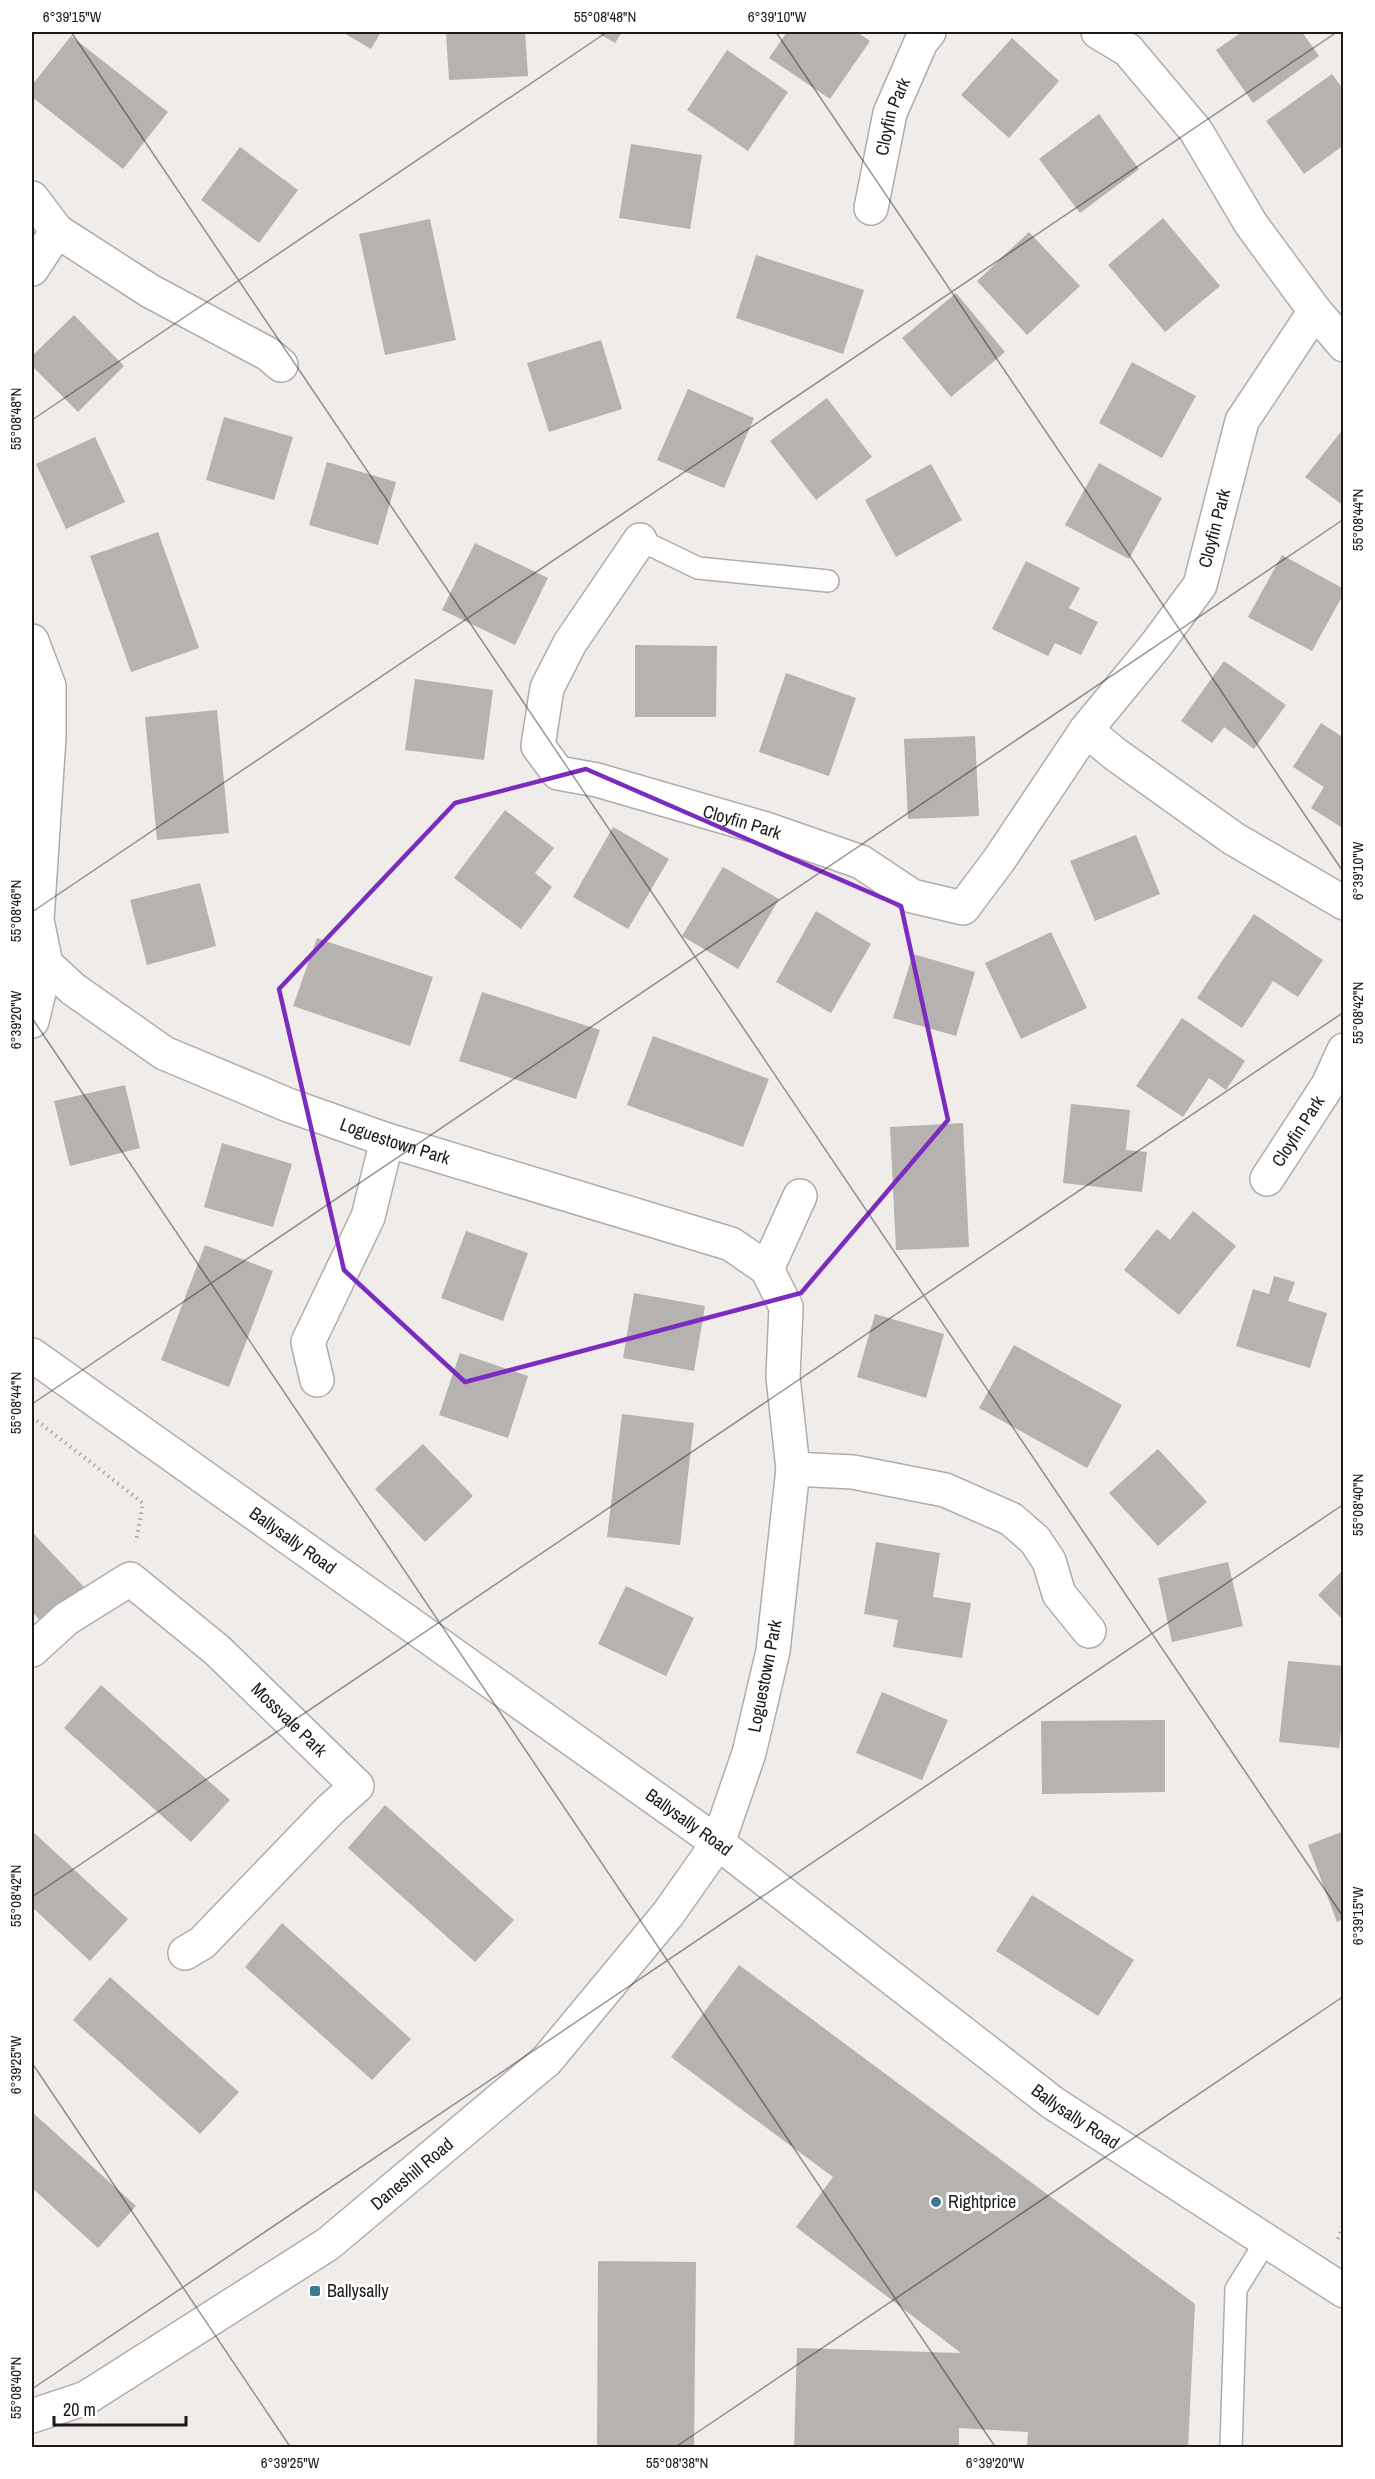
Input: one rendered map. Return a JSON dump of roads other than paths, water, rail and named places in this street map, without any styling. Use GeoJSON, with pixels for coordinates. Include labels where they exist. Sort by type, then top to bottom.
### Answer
{"type":"FeatureCollection","features":[{"type":"Feature","properties":{"kind":"street","name":"Cloyfin Park"},"geometry":{"type":"LineString","coordinates":[[871,208],[890,113],[921,42],[929,32]]}},
{"type":"Feature","properties":{"kind":"street"},"geometry":{"type":"LineString","coordinates":[[1098,32],[1128,50],[1196,131],[1251,224],[1315,311],[1344,345]]}},
{"type":"Feature","properties":{"kind":"street"},"geometry":{"type":"LineString","coordinates":[[32,198],[57,231],[150,291],[268,354],[281,365]]}},
{"type":"Feature","properties":{"kind":"street"},"geometry":{"type":"LineString","coordinates":[[32,268],[57,231]]}},
{"type":"Feature","properties":{"kind":"street","name":"Cloyfin Park"},"geometry":{"type":"LineString","coordinates":[[640,540],[570,643],[547,688],[538,746],[558,772],[597,780],[766,829],[861,862],[912,896],[963,908],[999,860],[1086,730],[1156,645],[1200,585],[1242,421],[1315,311]]}},
{"type":"Feature","properties":{"kind":"street"},"geometry":{"type":"LineString","coordinates":[[32,642],[49,686],[49,737],[37,920],[46,964],[32,1021]]}},
{"type":"Feature","properties":{"kind":"street"},"geometry":{"type":"LineString","coordinates":[[1086,730],[1115,754],[1234,839],[1344,903]]}},
{"type":"Feature","properties":{"kind":"street","name":"Loguestown Park"},"geometry":{"type":"LineString","coordinates":[[46,964],[74,989],[164,1053],[288,1105],[387,1140],[731,1244],[767,1269],[786,1307],[783,1377],[793,1469],[773,1651],[749,1753],[718,1843]]}},
{"type":"Feature","properties":{"kind":"street","name":"Cloyfin Park"},"geometry":{"type":"LineString","coordinates":[[1267,1179],[1328,1085],[1344,1050]]}},
{"type":"Feature","properties":{"kind":"street"},"geometry":{"type":"LineString","coordinates":[[317,1380],[308,1342],[368,1217],[387,1140]]}},
{"type":"Feature","properties":{"kind":"street"},"geometry":{"type":"LineString","coordinates":[[767,1269],[800,1196]]}},
{"type":"Feature","properties":{"kind":"street","name":"Ballysally Road"},"geometry":{"type":"LineString","coordinates":[[32,1355],[718,1843],[1053,2103],[1344,2291]]}},
{"type":"Feature","properties":{"kind":"street"},"geometry":{"type":"LineString","coordinates":[[793,1469],[853,1472],[945,1490],[1011,1519],[1035,1540],[1049,1561],[1059,1594],[1089,1631]]}},
{"type":"Feature","properties":{"kind":"street","name":"Mossvale Park"},"geometry":{"type":"LineString","coordinates":[[32,1650],[66,1619],[130,1578],[217,1650],[357,1786],[330,1810],[202,1943],[185,1953]]}},
{"type":"Feature","properties":{"kind":"street","name":"Daneshill Road"},"geometry":{"type":"LineString","coordinates":[[32,2416],[86,2398],[328,2244],[547,2060],[668,1914],[718,1843]]}},
{"type":"Feature","properties":{"kind":"lane"},"geometry":{"type":"LineString","coordinates":[[640,540],[698,568],[828,582]]}},
{"type":"Feature","properties":{"kind":"lane"},"geometry":{"type":"LineString","coordinates":[[1231,2448],[1236,2289],[1266,2241]]}},
{"type":"Feature","properties":{"kind":"place","name":"Rightprice"},"geometry":{"type":"Point","coordinates":[936,2202]}},
{"type":"Feature","properties":{"kind":"place","name":"Ballysally"},"geometry":{"type":"Point","coordinates":[315,2291]}}]}
